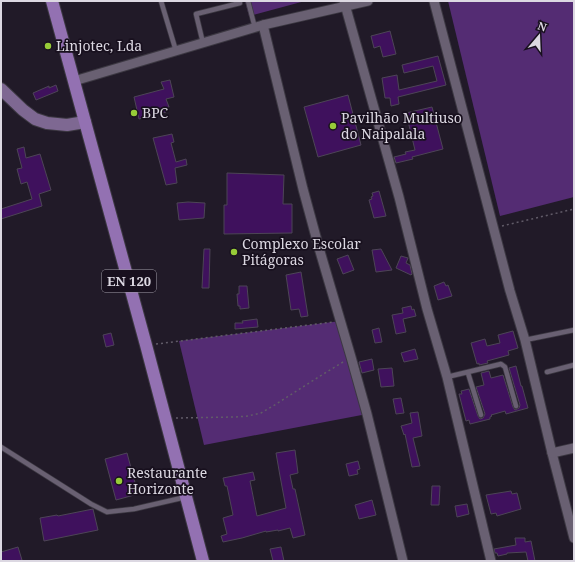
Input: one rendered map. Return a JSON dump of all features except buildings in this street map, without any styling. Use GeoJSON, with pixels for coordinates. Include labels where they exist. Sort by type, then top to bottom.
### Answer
{"type":"FeatureCollection","features":[{"type":"Feature","properties":{"kind":"main road","name":"EN 120"},"geometry":{"type":"LineString","coordinates":[[52,1],[203,561]]}},
{"type":"Feature","properties":{"kind":"street"},"geometry":{"type":"LineString","coordinates":[[74,80],[259,26],[344,4],[368,1]]}},
{"type":"Feature","properties":{"kind":"street"},"geometry":{"type":"LineString","coordinates":[[434,1],[510,291],[525,340],[552,453],[573,527],[574,538]]}},
{"type":"Feature","properties":{"kind":"street"},"geometry":{"type":"LineString","coordinates":[[344,4],[399,197],[427,309],[447,377],[491,561]]}},
{"type":"Feature","properties":{"kind":"street"},"geometry":{"type":"LineString","coordinates":[[259,26],[319,248],[352,357],[403,561]]}},
{"type":"Feature","properties":{"kind":"street"},"geometry":{"type":"LineString","coordinates":[[1,89],[35,119],[47,123],[67,125],[85,122]]}},
{"type":"Feature","properties":{"kind":"street"},"geometry":{"type":"LineString","coordinates":[[552,453],[574,448]]}},
{"type":"Feature","properties":{"kind":"lane"},"geometry":{"type":"LineString","coordinates":[[161,1],[176,51]]}},
{"type":"Feature","properties":{"kind":"lane"},"geometry":{"type":"LineString","coordinates":[[248,1],[259,26]]}},
{"type":"Feature","properties":{"kind":"lane"},"geometry":{"type":"LineString","coordinates":[[203,43],[196,14],[240,3]]}},
{"type":"Feature","properties":{"kind":"lane"},"geometry":{"type":"LineString","coordinates":[[525,340],[574,330]]}},
{"type":"Feature","properties":{"kind":"lane"},"geometry":{"type":"LineString","coordinates":[[447,377],[501,364],[505,367],[516,406]]}},
{"type":"Feature","properties":{"kind":"lane"},"geometry":{"type":"LineString","coordinates":[[547,372],[574,365]]}},
{"type":"Feature","properties":{"kind":"lane"},"geometry":{"type":"LineString","coordinates":[[468,373],[480,415]]}},
{"type":"Feature","properties":{"kind":"lane"},"geometry":{"type":"LineString","coordinates":[[1,447],[91,504],[107,512],[134,509],[186,497]]}},
{"type":"Feature","properties":{"kind":"path"},"geometry":{"type":"LineString","coordinates":[[494,228],[574,209]]}},
{"type":"Feature","properties":{"kind":"path"},"geometry":{"type":"LineString","coordinates":[[146,345],[341,321]]}},
{"type":"Feature","properties":{"kind":"path"},"geometry":{"type":"LineString","coordinates":[[165,419],[235,417],[261,413],[352,357]]}},
{"type":"Feature","properties":{"kind":"shaded area"},"geometry":{"type":"Polygon","coordinates":[[[245,1],[305,1],[249,16],[245,1]]]}},
{"type":"Feature","properties":{"kind":"shaded area"},"geometry":{"type":"Polygon","coordinates":[[[448,1],[574,1],[574,197],[500,216],[448,1]]]}},
{"type":"Feature","properties":{"kind":"shaded area"},"geometry":{"type":"Polygon","coordinates":[[[341,321],[367,414],[204,445],[179,341],[341,321]]]}},
{"type":"Feature","properties":{"kind":"place","name":"Linjotec, Lda"},"geometry":{"type":"Point","coordinates":[48,46]}},
{"type":"Feature","properties":{"kind":"place","name":"BPC"},"geometry":{"type":"Point","coordinates":[134,113]}},
{"type":"Feature","properties":{"kind":"place","name":"Pavilhão Multiuso do Naipalala"},"geometry":{"type":"Point","coordinates":[333,126]}},
{"type":"Feature","properties":{"kind":"place","name":"Complexo Escolar Pitágoras"},"geometry":{"type":"Point","coordinates":[234,252]}},
{"type":"Feature","properties":{"kind":"place","name":"Restaurante Horizonte"},"geometry":{"type":"Point","coordinates":[119,481]}}]}
